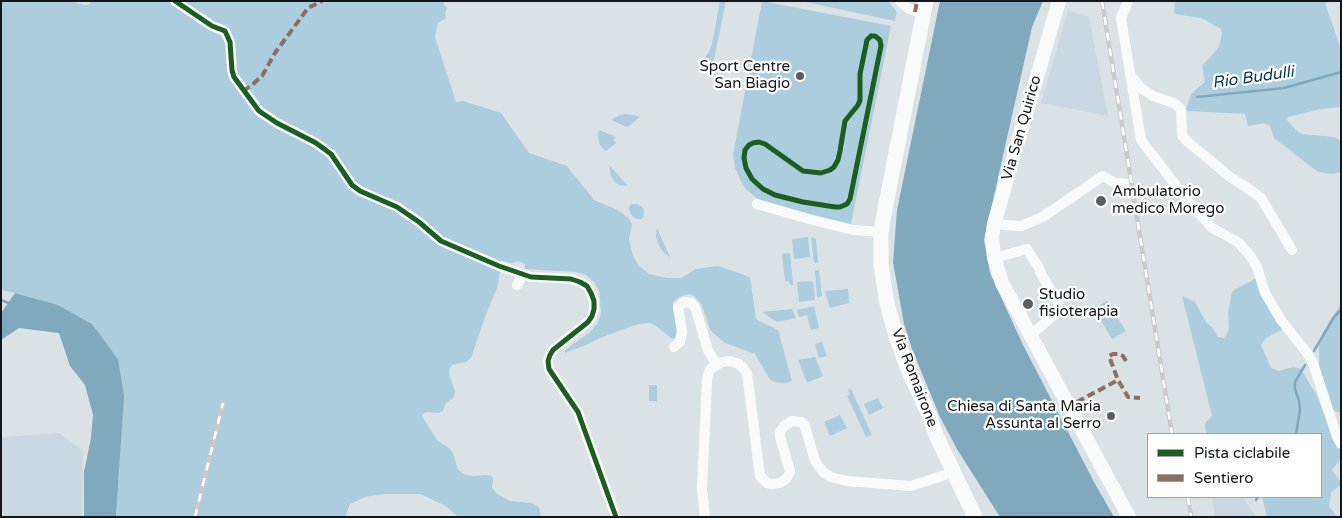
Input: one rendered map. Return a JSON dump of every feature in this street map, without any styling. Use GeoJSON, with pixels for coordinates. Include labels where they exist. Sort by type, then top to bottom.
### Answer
{"type":"FeatureCollection","features":[{"type":"Feature","properties":{"kind":"main road","name":"Via San Quirico"},"geometry":{"type":"LineString","coordinates":[[1060,1],[994,224],[992,237],[994,257],[1002,283],[1129,517]]}},
{"type":"Feature","properties":{"kind":"main road","name":"Via Romairone"},"geometry":{"type":"LineString","coordinates":[[925,8],[881,232],[881,264],[886,299],[907,367],[930,417],[936,435],[975,517]]}},
{"type":"Feature","properties":{"kind":"street"},"geometry":{"type":"LineString","coordinates":[[175,1],[212,26],[225,32],[230,42],[234,77],[259,111],[277,124],[316,143],[331,154],[352,185],[360,191],[396,207],[419,222],[441,241],[499,266],[531,277],[571,279],[587,286],[594,301],[592,316],[588,322],[554,350],[548,361],[549,369],[578,412],[616,517]]}},
{"type":"Feature","properties":{"kind":"street","name":"Via Romairone"},"geometry":{"type":"LineString","coordinates":[[900,1],[908,8],[925,8]]}},
{"type":"Feature","properties":{"kind":"street"},"geometry":{"type":"LineString","coordinates":[[1128,1],[1121,18],[1141,140],[1206,222],[1239,243],[1251,257],[1257,267],[1265,293],[1281,320],[1307,353],[1312,363],[1341,444]]}},
{"type":"Feature","properties":{"kind":"street"},"geometry":{"type":"LineString","coordinates":[[1130,73],[1142,89],[1154,96],[1174,103],[1181,109],[1182,135],[1230,177],[1261,198],[1292,250]]}},
{"type":"Feature","properties":{"kind":"street"},"geometry":{"type":"LineString","coordinates":[[994,224],[1021,226],[1031,222],[1044,216],[1102,176],[1115,183],[1128,184]]}},
{"type":"Feature","properties":{"kind":"street"},"geometry":{"type":"LineString","coordinates":[[757,204],[853,230],[881,232]]}},
{"type":"Feature","properties":{"kind":"street"},"geometry":{"type":"LineString","coordinates":[[994,257],[1027,249],[1057,301],[1059,307],[1056,314],[1031,335]]}},
{"type":"Feature","properties":{"kind":"street"},"geometry":{"type":"LineString","coordinates":[[517,286],[523,274]]}},
{"type":"Feature","properties":{"kind":"street"},"geometry":{"type":"LineString","coordinates":[[674,347],[680,342],[682,332],[678,307],[684,302],[691,303],[695,307],[708,350],[716,364]]}},
{"type":"Feature","properties":{"kind":"street"},"geometry":{"type":"LineString","coordinates":[[704,517],[702,489],[705,395],[708,375],[716,364],[722,362],[734,362],[747,373],[760,476],[767,483],[779,484],[788,476],[790,471],[780,432],[784,426],[792,421],[801,422],[805,426],[815,461],[824,473],[831,478],[910,486],[954,472]]}},
{"type":"Feature","properties":{"kind":"shaded area"},"geometry":{"type":"Polygon","coordinates":[[[1,1],[72,1],[87,5],[93,1],[442,1],[447,8],[446,18],[438,23],[435,37],[456,102],[463,101],[501,113],[529,153],[567,166],[594,200],[618,210],[628,218],[632,224],[629,238],[633,256],[639,266],[649,274],[667,278],[681,278],[696,269],[718,266],[750,277],[756,319],[778,330],[792,381],[786,383],[774,382],[769,378],[755,354],[725,343],[710,330],[702,305],[694,296],[689,294],[679,297],[673,302],[677,328],[676,337],[672,339],[650,323],[639,324],[565,353],[597,324],[601,314],[599,291],[594,282],[586,275],[576,272],[525,269],[525,264],[518,261],[512,263],[502,261],[497,288],[471,358],[466,362],[452,365],[449,370],[455,391],[454,397],[445,404],[443,411],[439,413],[426,412],[422,415],[438,441],[453,453],[458,470],[465,475],[491,476],[493,478],[492,488],[497,494],[510,501],[532,503],[539,507],[541,517],[458,517],[444,505],[420,494],[383,494],[365,497],[350,504],[345,517],[116,517],[120,461],[118,359],[92,324],[58,305],[1,290],[1,1]]]}},
{"type":"Feature","properties":{"kind":"shaded area"},"geometry":{"type":"Polygon","coordinates":[[[720,1],[726,1],[711,74],[702,72],[698,68],[712,44],[720,1]]]}},
{"type":"Feature","properties":{"kind":"shaded area"},"geometry":{"type":"Polygon","coordinates":[[[762,1],[891,26],[851,224],[782,210],[760,201],[746,189],[735,168],[733,155],[762,1]]]}},
{"type":"Feature","properties":{"kind":"shaded area"},"geometry":{"type":"Polygon","coordinates":[[[801,1],[888,1],[897,12],[895,21],[801,1]]]}},
{"type":"Feature","properties":{"kind":"shaded area"},"geometry":{"type":"Polygon","coordinates":[[[940,1],[1043,1],[1032,27],[984,240],[990,273],[1022,343],[1114,517],[1000,517],[957,449],[940,417],[912,349],[904,324],[893,262],[897,210],[940,1]]]}},
{"type":"Feature","properties":{"kind":"shaded area"},"geometry":{"type":"Polygon","coordinates":[[[1175,1],[1326,1],[1341,49],[1341,107],[1321,109],[1288,117],[1287,120],[1302,134],[1335,137],[1341,142],[1341,172],[1332,174],[1318,172],[1274,138],[1270,126],[1265,123],[1248,126],[1245,114],[1188,111],[1186,109],[1191,94],[1205,82],[1202,66],[1219,47],[1222,33],[1221,29],[1201,18],[1175,14],[1175,1]]]}},
{"type":"Feature","properties":{"kind":"shaded area"},"geometry":{"type":"Polygon","coordinates":[[[1068,11],[1089,17],[1108,116],[1041,103],[1068,11]]]}},
{"type":"Feature","properties":{"kind":"shaded area"},"geometry":{"type":"Polygon","coordinates":[[[624,114],[640,117],[627,127],[611,120],[624,114]]]}},
{"type":"Feature","properties":{"kind":"shaded area"},"geometry":{"type":"Polygon","coordinates":[[[599,130],[616,137],[613,140],[616,143],[606,151],[599,143],[599,130]]]}},
{"type":"Feature","properties":{"kind":"shaded area"},"geometry":{"type":"Polygon","coordinates":[[[609,165],[628,186],[619,185],[614,181],[609,165]]]}},
{"type":"Feature","properties":{"kind":"shaded area"},"geometry":{"type":"Polygon","coordinates":[[[631,204],[637,204],[644,209],[642,219],[633,217],[630,213],[629,208],[631,204]]]}},
{"type":"Feature","properties":{"kind":"shaded area"},"geometry":{"type":"Polygon","coordinates":[[[657,228],[670,257],[659,246],[656,236],[657,228]]]}},
{"type":"Feature","properties":{"kind":"shaded area"},"geometry":{"type":"Polygon","coordinates":[[[808,237],[810,257],[794,259],[792,239],[808,237]]]}},
{"type":"Feature","properties":{"kind":"shaded area"},"geometry":{"type":"Polygon","coordinates":[[[811,237],[816,239],[818,263],[814,263],[811,237]]]}},
{"type":"Feature","properties":{"kind":"shaded area"},"geometry":{"type":"Polygon","coordinates":[[[790,253],[793,285],[790,285],[789,281],[785,281],[782,254],[790,253]]]}},
{"type":"Feature","properties":{"kind":"shaded area"},"geometry":{"type":"Polygon","coordinates":[[[819,270],[822,296],[817,297],[815,271],[819,270]]]}},
{"type":"Feature","properties":{"kind":"shaded area"},"geometry":{"type":"Polygon","coordinates":[[[1255,279],[1258,281],[1282,330],[1266,338],[1261,345],[1271,368],[1279,371],[1293,367],[1301,369],[1317,396],[1334,440],[1341,449],[1341,458],[1332,470],[1341,482],[1340,486],[1331,492],[1329,506],[1337,517],[1267,517],[1262,498],[1322,498],[1322,433],[1206,432],[1206,422],[1212,416],[1182,296],[1195,302],[1207,324],[1212,327],[1218,337],[1224,338],[1229,327],[1228,313],[1234,290],[1255,279]]]}},
{"type":"Feature","properties":{"kind":"shaded area"},"geometry":{"type":"Polygon","coordinates":[[[813,281],[815,300],[799,302],[797,282],[813,281]]]}},
{"type":"Feature","properties":{"kind":"shaded area"},"geometry":{"type":"Polygon","coordinates":[[[848,289],[849,303],[830,308],[825,291],[848,289]]]}},
{"type":"Feature","properties":{"kind":"shaded area"},"geometry":{"type":"Polygon","coordinates":[[[15,293],[58,305],[92,324],[118,359],[124,396],[116,517],[84,517],[84,472],[91,438],[93,415],[85,385],[70,366],[59,333],[19,328],[1,340],[1,313],[15,293]]]}},
{"type":"Feature","properties":{"kind":"shaded area"},"geometry":{"type":"Polygon","coordinates":[[[1107,301],[1126,331],[1112,339],[1094,309],[1107,301]]]}},
{"type":"Feature","properties":{"kind":"shaded area"},"geometry":{"type":"Polygon","coordinates":[[[1340,305],[1341,413],[1331,410],[1319,373],[1319,348],[1322,334],[1340,305]]]}},
{"type":"Feature","properties":{"kind":"shaded area"},"geometry":{"type":"Polygon","coordinates":[[[814,306],[819,328],[811,330],[807,315],[799,317],[797,310],[814,306]]]}},
{"type":"Feature","properties":{"kind":"shaded area"},"geometry":{"type":"Polygon","coordinates":[[[792,309],[796,318],[777,322],[762,312],[792,309]]]}},
{"type":"Feature","properties":{"kind":"shaded area"},"geometry":{"type":"Polygon","coordinates":[[[822,342],[827,356],[819,358],[815,344],[822,342]]]}},
{"type":"Feature","properties":{"kind":"shaded area"},"geometry":{"type":"Polygon","coordinates":[[[815,357],[823,376],[807,383],[798,360],[815,357]]]}},
{"type":"Feature","properties":{"kind":"shaded area"},"geometry":{"type":"Polygon","coordinates":[[[649,385],[657,385],[657,401],[649,401],[649,385]]]}},
{"type":"Feature","properties":{"kind":"shaded area"},"geometry":{"type":"Polygon","coordinates":[[[851,389],[872,435],[866,437],[847,396],[850,394],[848,390],[851,389]]]}},
{"type":"Feature","properties":{"kind":"shaded area"},"geometry":{"type":"Polygon","coordinates":[[[878,398],[883,408],[869,415],[864,404],[878,398]]]}},
{"type":"Feature","properties":{"kind":"shaded area"},"geometry":{"type":"Polygon","coordinates":[[[840,415],[847,428],[830,436],[824,422],[840,415]]]}},
{"type":"Feature","properties":{"kind":"shaded area"},"geometry":{"type":"Polygon","coordinates":[[[59,433],[83,451],[82,517],[6,517],[1,511],[1,437],[59,433]]]}},
{"type":"Feature","properties":{"kind":"shaded area"},"geometry":{"type":"Polygon","coordinates":[[[1212,498],[1244,498],[1256,517],[1215,517],[1212,498]]]}},
{"type":"Feature","properties":{"kind":"waterway","name":"Rio Budulli"},"geometry":{"type":"LineString","coordinates":[[1197,97],[1284,88],[1341,72]]}},
{"type":"Feature","properties":{"kind":"waterway"},"geometry":{"type":"LineString","coordinates":[[1,300],[11,304]]}},
{"type":"Feature","properties":{"kind":"waterway"},"geometry":{"type":"LineString","coordinates":[[1314,351],[1334,317],[1341,310]]}},
{"type":"Feature","properties":{"kind":"waterway"},"geometry":{"type":"LineString","coordinates":[[1296,433],[1300,410],[1295,382],[1305,365]]}},
{"type":"Feature","properties":{"kind":"railway"},"geometry":{"type":"LineString","coordinates":[[1102,1],[1172,433]]}},
{"type":"Feature","properties":{"kind":"railway"},"geometry":{"type":"LineString","coordinates":[[195,517],[223,403]]}},
{"type":"Feature","properties":{"kind":"railway"},"geometry":{"type":"LineString","coordinates":[[1188,498],[1191,517]]}},
{"type":"Feature","properties":{"kind":"marked path"},"geometry":{"type":"LineString","coordinates":[[243,91],[262,76],[275,53],[308,8],[322,1]]}},
{"type":"Feature","properties":{"kind":"marked path"},"geometry":{"type":"LineString","coordinates":[[915,12],[917,1]]}},
{"type":"Feature","properties":{"kind":"marked path"},"geometry":{"type":"LineString","coordinates":[[1126,361],[1119,354],[1109,356],[1118,380],[1128,397],[1140,398]]}},
{"type":"Feature","properties":{"kind":"marked path"},"geometry":{"type":"LineString","coordinates":[[1077,402],[1118,380]]}},
{"type":"Feature","properties":{"kind":"cycle path"},"geometry":{"type":"LineString","coordinates":[[175,1],[212,26],[225,31],[230,42],[234,77],[259,111],[277,123],[316,143],[331,154],[352,185],[360,191],[397,207],[419,222],[441,241],[499,266],[531,277],[571,279],[587,286],[594,301],[592,316],[588,322],[553,350],[548,361],[549,369],[578,412],[616,517]]}},
{"type":"Feature","properties":{"kind":"cycle path"},"geometry":{"type":"LineString","coordinates":[[871,36],[875,36],[880,40],[881,46],[850,199],[847,204],[835,207],[803,202],[775,195],[763,189],[752,179],[746,168],[745,150],[753,143],[765,144],[803,171],[821,173],[834,167],[838,160],[845,121],[860,100],[860,74],[867,40],[871,36]]}},
{"type":"Feature","properties":{"kind":"place","name":"Sport Centre San Biagio"},"geometry":{"type":"Point","coordinates":[800,76]}},
{"type":"Feature","properties":{"kind":"place","name":"Ambulatorio medico Morego"},"geometry":{"type":"Point","coordinates":[1101,201]}},
{"type":"Feature","properties":{"kind":"place","name":"Studio fisioterapia"},"geometry":{"type":"Point","coordinates":[1028,304]}},
{"type":"Feature","properties":{"kind":"place","name":"Chiesa di Santa Maria Assunta al Serro"},"geometry":{"type":"Point","coordinates":[1111,416]}}]}
